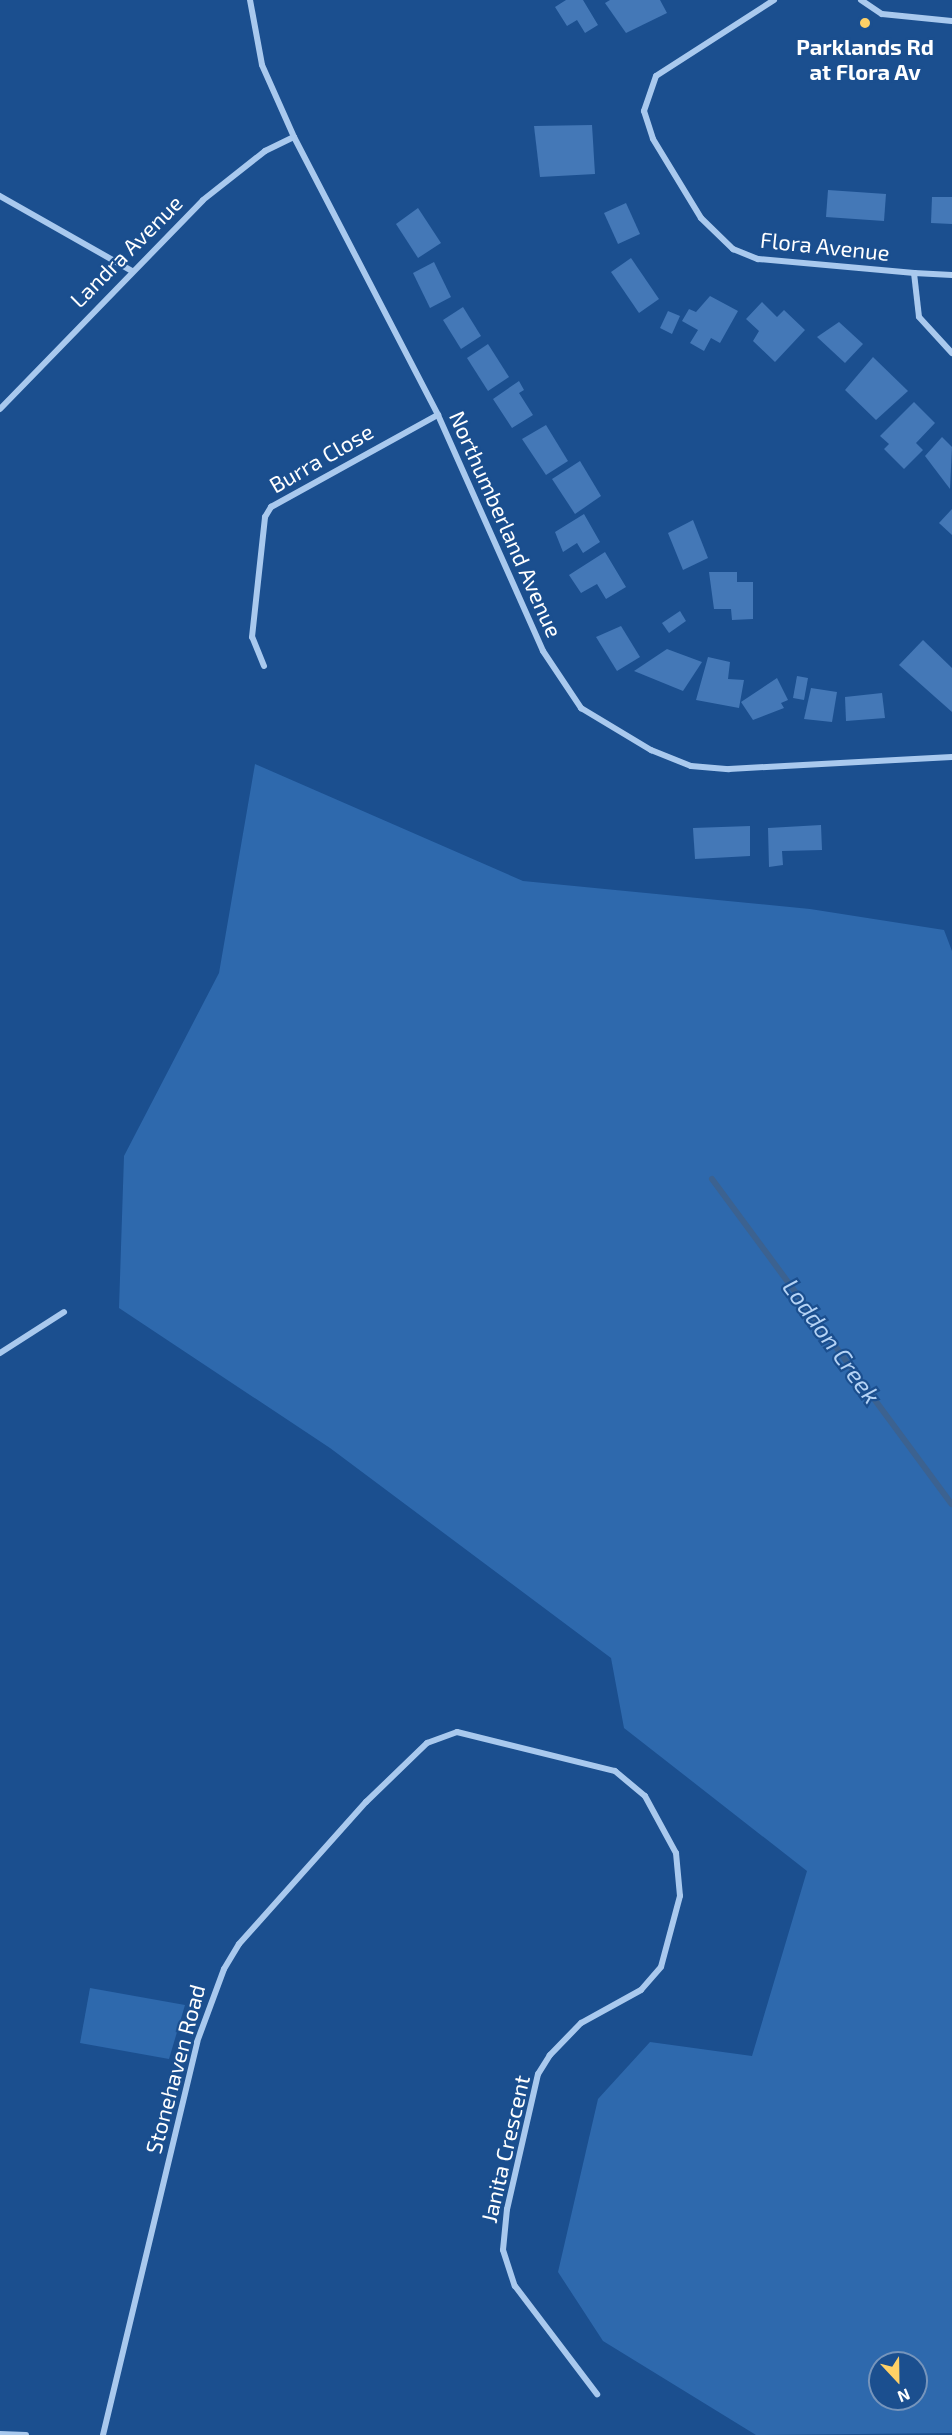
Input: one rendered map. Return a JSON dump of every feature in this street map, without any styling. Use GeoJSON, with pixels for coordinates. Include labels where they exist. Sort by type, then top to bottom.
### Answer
{"type":"FeatureCollection","features":[{"type":"Feature","properties":{"kind":"street","name":"Northumberland Avenue"},"geometry":{"type":"LineString","coordinates":[[250,0],[262,65],[294,137],[438,415],[543,651],[564,688],[603,725],[691,766],[729,769],[952,757]]}},
{"type":"Feature","properties":{"kind":"street","name":"Flora Avenue"},"geometry":{"type":"LineString","coordinates":[[774,0],[656,76],[644,111],[653,139],[701,218],[733,249],[766,261],[914,273],[919,317],[952,353]]}},
{"type":"Feature","properties":{"kind":"street"},"geometry":{"type":"LineString","coordinates":[[861,0],[882,14],[952,21]]}},
{"type":"Feature","properties":{"kind":"street","name":"Landra Avenue"},"geometry":{"type":"LineString","coordinates":[[0,409],[203,200],[265,151],[294,137]]}},
{"type":"Feature","properties":{"kind":"street"},"geometry":{"type":"LineString","coordinates":[[0,196],[132,271]]}},
{"type":"Feature","properties":{"kind":"street"},"geometry":{"type":"LineString","coordinates":[[914,273],[952,275]]}},
{"type":"Feature","properties":{"kind":"street","name":"Burra Close"},"geometry":{"type":"LineString","coordinates":[[264,666],[252,637],[265,517],[271,507],[438,415]]}},
{"type":"Feature","properties":{"kind":"street"},"geometry":{"type":"LineString","coordinates":[[0,1353],[64,1312]]}},
{"type":"Feature","properties":{"kind":"street","name":"Stonehaven Road"},"geometry":{"type":"LineString","coordinates":[[103,2435],[197,2042],[224,1969],[239,1944],[366,1802],[427,1743],[457,1732],[490,1738]]}},
{"type":"Feature","properties":{"kind":"street","name":"Janita Crescent"},"geometry":{"type":"LineString","coordinates":[[490,1738],[591,1763],[633,1783],[668,1833],[680,1874],[676,1919],[661,1967],[641,1990],[566,2035],[538,2074],[507,2208],[503,2250],[512,2280],[597,2394]]}},
{"type":"Feature","properties":{"kind":"street"},"geometry":{"type":"LineString","coordinates":[[0,2433],[26,2435]]}},
{"type":"Feature","properties":{"kind":"shaded area"},"geometry":{"type":"Polygon","coordinates":[[[255,764],[523,881],[810,909],[944,930],[952,951],[952,2433],[756,2435],[603,2341],[558,2272],[598,2099],[650,2042],[752,2056],[807,1871],[624,1728],[611,1658],[330,1448],[119,1308],[124,1156],[219,973],[255,764]]]}},
{"type":"Feature","properties":{"kind":"shaded area"},"geometry":{"type":"Polygon","coordinates":[[[90,1988],[185,2005],[169,2059],[80,2043],[90,1988]]]}},
{"type":"Feature","properties":{"kind":"building"},"geometry":{"type":"Polygon","coordinates":[[[566,0],[583,0],[598,25],[585,33],[577,20],[567,26],[555,7],[566,0]]]}},
{"type":"Feature","properties":{"kind":"building"},"geometry":{"type":"Polygon","coordinates":[[[610,0],[660,0],[667,13],[626,33],[605,3],[610,0]]]}},
{"type":"Feature","properties":{"kind":"building"},"geometry":{"type":"Polygon","coordinates":[[[592,125],[595,174],[540,177],[534,126],[592,125]]]}},
{"type":"Feature","properties":{"kind":"building"},"geometry":{"type":"Polygon","coordinates":[[[828,190],[886,194],[884,221],[826,217],[828,190]]]}},
{"type":"Feature","properties":{"kind":"building"},"geometry":{"type":"Polygon","coordinates":[[[932,197],[952,197],[952,224],[931,223],[932,197]]]}},
{"type":"Feature","properties":{"kind":"building"},"geometry":{"type":"Polygon","coordinates":[[[626,203],[640,234],[618,244],[604,213],[626,203]]]}},
{"type":"Feature","properties":{"kind":"building"},"geometry":{"type":"Polygon","coordinates":[[[418,208],[441,243],[418,258],[396,224],[418,208]]]}},
{"type":"Feature","properties":{"kind":"building"},"geometry":{"type":"Polygon","coordinates":[[[631,258],[659,299],[639,313],[611,272],[631,258]]]}},
{"type":"Feature","properties":{"kind":"building"},"geometry":{"type":"Polygon","coordinates":[[[434,262],[451,297],[430,308],[413,273],[434,262]]]}},
{"type":"Feature","properties":{"kind":"building"},"geometry":{"type":"Polygon","coordinates":[[[710,296],[738,311],[720,343],[711,338],[704,351],[690,343],[698,330],[682,321],[689,309],[696,312],[710,296]]]}},
{"type":"Feature","properties":{"kind":"building"},"geometry":{"type":"Polygon","coordinates":[[[762,302],[777,317],[784,310],[805,330],[775,362],[753,341],[759,331],[746,319],[762,302]]]}},
{"type":"Feature","properties":{"kind":"building"},"geometry":{"type":"Polygon","coordinates":[[[463,307],[481,336],[461,349],[443,320],[463,307]]]}},
{"type":"Feature","properties":{"kind":"building"},"geometry":{"type":"Polygon","coordinates":[[[668,311],[680,316],[672,334],[660,328],[668,311]]]}},
{"type":"Feature","properties":{"kind":"building"},"geometry":{"type":"Polygon","coordinates":[[[839,322],[863,344],[845,363],[817,337],[839,322]]]}},
{"type":"Feature","properties":{"kind":"building"},"geometry":{"type":"Polygon","coordinates":[[[488,344],[509,377],[488,391],[467,358],[488,344]]]}},
{"type":"Feature","properties":{"kind":"building"},"geometry":{"type":"Polygon","coordinates":[[[873,357],[908,391],[876,420],[845,390],[873,357]]]}},
{"type":"Feature","properties":{"kind":"building"},"geometry":{"type":"Polygon","coordinates":[[[519,381],[524,390],[519,393],[533,415],[512,428],[493,399],[519,381]]]}},
{"type":"Feature","properties":{"kind":"building"},"geometry":{"type":"Polygon","coordinates":[[[914,402],[935,423],[916,443],[923,450],[904,469],[884,449],[889,444],[880,436],[914,402]]]}},
{"type":"Feature","properties":{"kind":"building"},"geometry":{"type":"Polygon","coordinates":[[[546,425],[568,461],[546,475],[522,439],[546,425]]]}},
{"type":"Feature","properties":{"kind":"building"},"geometry":{"type":"Polygon","coordinates":[[[942,437],[952,447],[950,489],[925,456],[942,437]]]}},
{"type":"Feature","properties":{"kind":"building"},"geometry":{"type":"Polygon","coordinates":[[[580,461],[601,496],[575,514],[552,479],[580,461]]]}},
{"type":"Feature","properties":{"kind":"building"},"geometry":{"type":"Polygon","coordinates":[[[952,509],[952,535],[939,523],[952,509]]]}},
{"type":"Feature","properties":{"kind":"building"},"geometry":{"type":"Polygon","coordinates":[[[584,514],[600,542],[583,553],[577,543],[563,552],[555,532],[584,514]]]}},
{"type":"Feature","properties":{"kind":"building"},"geometry":{"type":"Polygon","coordinates":[[[693,520],[708,558],[683,570],[668,533],[693,520]]]}},
{"type":"Feature","properties":{"kind":"building"},"geometry":{"type":"Polygon","coordinates":[[[605,552],[626,587],[606,599],[597,584],[581,593],[569,575],[605,552]]]}},
{"type":"Feature","properties":{"kind":"building"},"geometry":{"type":"Polygon","coordinates":[[[709,572],[737,572],[737,582],[753,582],[753,619],[732,620],[731,609],[714,609],[709,572]]]}},
{"type":"Feature","properties":{"kind":"building"},"geometry":{"type":"Polygon","coordinates":[[[680,611],[686,621],[669,633],[662,623],[680,611]]]}},
{"type":"Feature","properties":{"kind":"building"},"geometry":{"type":"Polygon","coordinates":[[[621,626],[640,657],[617,671],[596,637],[621,626]]]}},
{"type":"Feature","properties":{"kind":"building"},"geometry":{"type":"Polygon","coordinates":[[[923,640],[952,668],[952,712],[899,665],[923,640]]]}},
{"type":"Feature","properties":{"kind":"building"},"geometry":{"type":"Polygon","coordinates":[[[667,649],[702,662],[683,691],[634,671],[667,649]]]}},
{"type":"Feature","properties":{"kind":"building"},"geometry":{"type":"Polygon","coordinates":[[[708,657],[730,662],[728,679],[744,680],[739,708],[696,700],[708,657]]]}},
{"type":"Feature","properties":{"kind":"building"},"geometry":{"type":"Polygon","coordinates":[[[797,676],[808,678],[804,700],[793,698],[797,676]]]}},
{"type":"Feature","properties":{"kind":"building"},"geometry":{"type":"Polygon","coordinates":[[[777,678],[788,700],[781,703],[784,708],[753,720],[741,702],[777,678]]]}},
{"type":"Feature","properties":{"kind":"building"},"geometry":{"type":"Polygon","coordinates":[[[811,688],[837,692],[832,722],[804,719],[811,688]]]}},
{"type":"Feature","properties":{"kind":"building"},"geometry":{"type":"Polygon","coordinates":[[[882,693],[885,718],[846,721],[845,697],[882,693]]]}},
{"type":"Feature","properties":{"kind":"building"},"geometry":{"type":"Polygon","coordinates":[[[821,825],[822,850],[782,851],[783,865],[769,867],[768,828],[821,825]]]}},
{"type":"Feature","properties":{"kind":"building"},"geometry":{"type":"Polygon","coordinates":[[[750,826],[750,856],[695,859],[693,828],[750,826]]]}},
{"type":"Feature","properties":{"kind":"waterway","name":"Loddon Creek"},"geometry":{"type":"LineString","coordinates":[[712,1179],[952,1504]]}},
{"type":"Feature","properties":{"kind":"place","name":"Parklands Rd at Flora Av"},"geometry":{"type":"Point","coordinates":[865,23]}}]}
